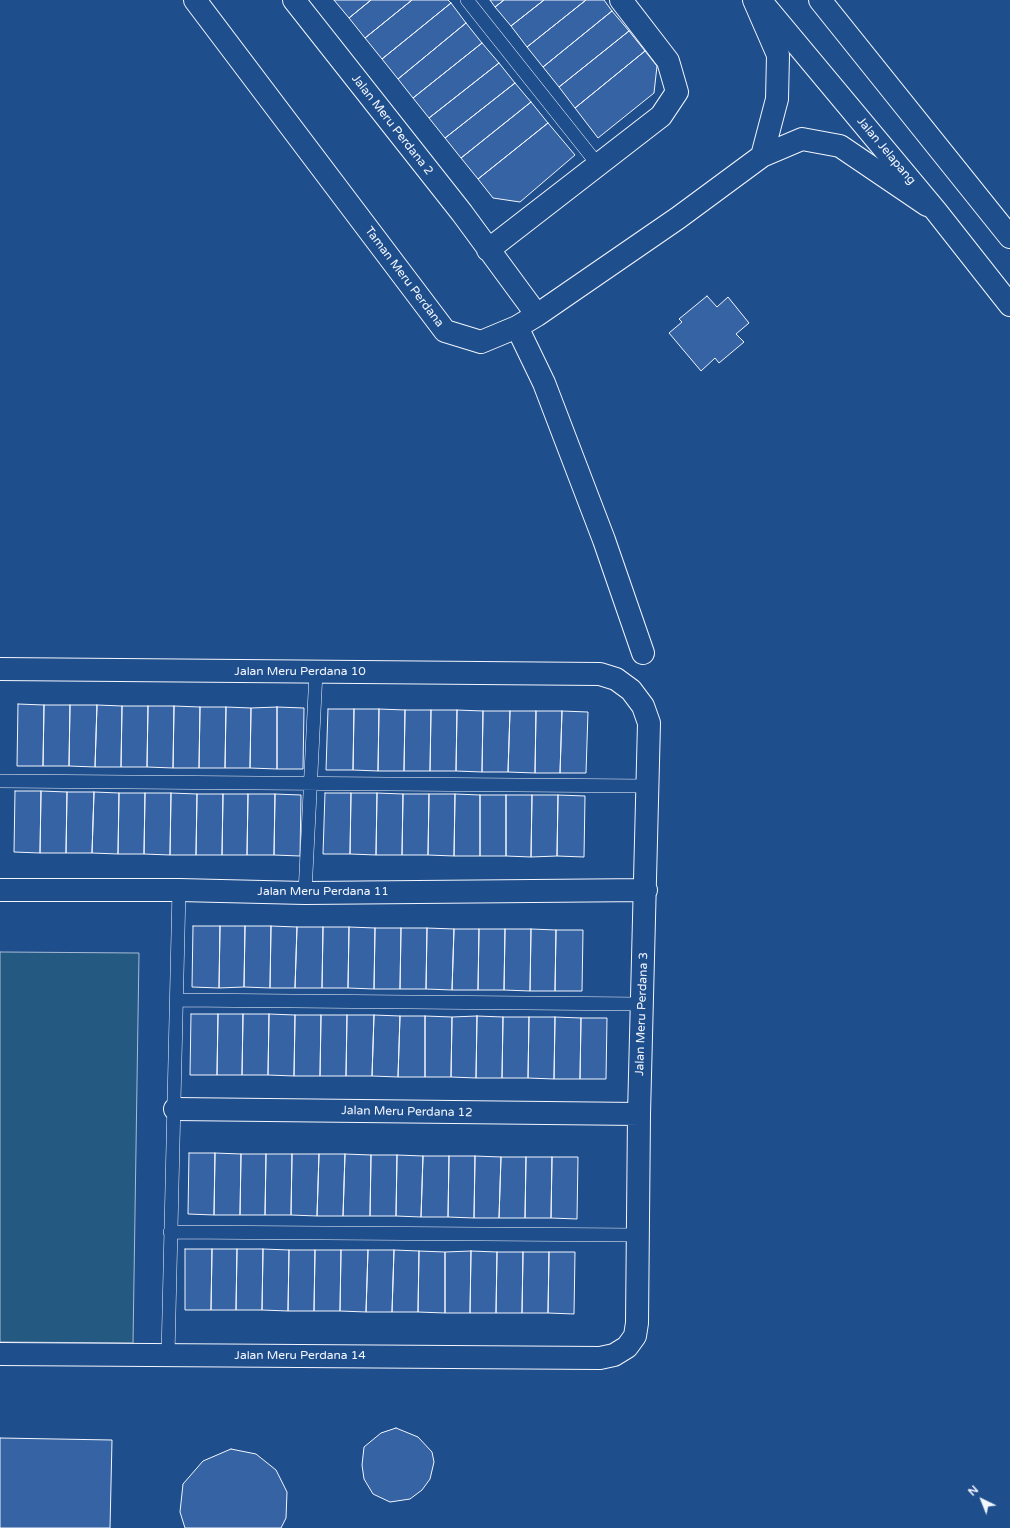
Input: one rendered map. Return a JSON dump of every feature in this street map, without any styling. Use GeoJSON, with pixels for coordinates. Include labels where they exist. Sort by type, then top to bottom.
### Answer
{"type":"FeatureCollection","features":[{"type":"Feature","properties":{"kind":"street","name":"Taman Meru Perdana"},"geometry":{"type":"LineString","coordinates":[[195,0],[445,331],[481,342],[517,327],[537,315],[678,218],[762,156],[802,139],[840,146],[936,211]]}},
{"type":"Feature","properties":{"kind":"street","name":"Jalan Meru Perdana 2"},"geometry":{"type":"LineString","coordinates":[[294,0],[462,213],[537,315]]}},
{"type":"Feature","properties":{"kind":"street"},"geometry":{"type":"LineString","coordinates":[[488,250],[599,166],[661,116],[677,92],[668,61],[621,0]]}},
{"type":"Feature","properties":{"kind":"street"},"geometry":{"type":"LineString","coordinates":[[754,0],[778,55],[777,99],[762,156]]}},
{"type":"Feature","properties":{"kind":"street","name":"Jalan Jelapang"},"geometry":{"type":"LineString","coordinates":[[760,0],[936,211],[1010,305]]}},
{"type":"Feature","properties":{"kind":"street"},"geometry":{"type":"LineString","coordinates":[[820,0],[1010,237]]}},
{"type":"Feature","properties":{"kind":"street"},"geometry":{"type":"LineString","coordinates":[[517,327],[547,391],[604,540],[643,653]]}},
{"type":"Feature","properties":{"kind":"street","name":"Jalan Meru Perdana 10"},"geometry":{"type":"LineString","coordinates":[[0,669],[600,674]]}},
{"type":"Feature","properties":{"kind":"street","name":"Jalan Meru Perdana 3"},"geometry":{"type":"LineString","coordinates":[[600,674],[616,679],[631,690],[643,706],[649,723],[646,890],[639,1114],[637,1323],[635,1336],[627,1347],[614,1355],[600,1358]]}},
{"type":"Feature","properties":{"kind":"street","name":"Jalan Meru Perdana 11"},"geometry":{"type":"LineString","coordinates":[[0,890],[179,890],[305,893],[646,890]]}},
{"type":"Feature","properties":{"kind":"street","name":"Jalan Meru Perdana 12"},"geometry":{"type":"LineString","coordinates":[[175,1110],[639,1114]]}},
{"type":"Feature","properties":{"kind":"street","name":"Jalan Meru Perdana 14"},"geometry":{"type":"LineString","coordinates":[[0,1354],[600,1358]]}},
{"type":"Feature","properties":{"kind":"lane"},"geometry":{"type":"LineString","coordinates":[[467,0],[599,166]]}},
{"type":"Feature","properties":{"kind":"lane"},"geometry":{"type":"LineString","coordinates":[[305,893],[316,672]]}},
{"type":"Feature","properties":{"kind":"lane"},"geometry":{"type":"LineString","coordinates":[[0,781],[647,786]]}},
{"type":"Feature","properties":{"kind":"lane"},"geometry":{"type":"LineString","coordinates":[[168,1355],[170,1232],[175,1110],[179,890]]}},
{"type":"Feature","properties":{"kind":"lane"},"geometry":{"type":"LineString","coordinates":[[177,1000],[642,1004]]}},
{"type":"Feature","properties":{"kind":"lane"},"geometry":{"type":"LineString","coordinates":[[170,1232],[639,1235]]}},
{"type":"Feature","properties":{"kind":"shaded area"},"geometry":{"type":"Polygon","coordinates":[[[0,952],[139,953],[133,1343],[0,1342],[0,952]]]}},
{"type":"Feature","properties":{"kind":"building"},"geometry":{"type":"Polygon","coordinates":[[[334,0],[371,0],[349,18],[334,0]]]}},
{"type":"Feature","properties":{"kind":"building"},"geometry":{"type":"Polygon","coordinates":[[[371,0],[412,0],[365,38],[349,18],[371,0]]]}},
{"type":"Feature","properties":{"kind":"building"},"geometry":{"type":"Polygon","coordinates":[[[412,0],[448,0],[451,3],[382,59],[365,38],[412,0]]]}},
{"type":"Feature","properties":{"kind":"building"},"geometry":{"type":"Polygon","coordinates":[[[490,0],[504,0],[495,7],[490,0]]]}},
{"type":"Feature","properties":{"kind":"building"},"geometry":{"type":"Polygon","coordinates":[[[504,0],[544,0],[511,26],[495,7],[504,0]]]}},
{"type":"Feature","properties":{"kind":"building"},"geometry":{"type":"Polygon","coordinates":[[[544,0],[586,0],[527,47],[511,26],[544,0]]]}},
{"type":"Feature","properties":{"kind":"building"},"geometry":{"type":"Polygon","coordinates":[[[586,0],[604,0],[612,11],[543,67],[527,47],[586,0]]]}},
{"type":"Feature","properties":{"kind":"building"},"geometry":{"type":"Polygon","coordinates":[[[451,3],[466,23],[398,79],[382,59],[451,3]]]}},
{"type":"Feature","properties":{"kind":"building"},"geometry":{"type":"Polygon","coordinates":[[[612,11],[629,31],[559,87],[543,67],[612,11]]]}},
{"type":"Feature","properties":{"kind":"building"},"geometry":{"type":"Polygon","coordinates":[[[466,23],[482,43],[413,98],[398,79],[466,23]]]}},
{"type":"Feature","properties":{"kind":"building"},"geometry":{"type":"Polygon","coordinates":[[[629,31],[645,51],[575,108],[559,87],[629,31]]]}},
{"type":"Feature","properties":{"kind":"building"},"geometry":{"type":"Polygon","coordinates":[[[482,43],[499,63],[429,118],[413,98],[482,43]]]}},
{"type":"Feature","properties":{"kind":"building"},"geometry":{"type":"Polygon","coordinates":[[[645,51],[657,66],[654,93],[598,138],[575,108],[645,51]]]}},
{"type":"Feature","properties":{"kind":"building"},"geometry":{"type":"Polygon","coordinates":[[[499,63],[515,83],[445,138],[429,118],[499,63]]]}},
{"type":"Feature","properties":{"kind":"building"},"geometry":{"type":"Polygon","coordinates":[[[515,83],[531,102],[461,158],[445,138],[515,83]]]}},
{"type":"Feature","properties":{"kind":"building"},"geometry":{"type":"Polygon","coordinates":[[[531,102],[548,123],[478,179],[461,158],[531,102]]]}},
{"type":"Feature","properties":{"kind":"building"},"geometry":{"type":"Polygon","coordinates":[[[548,123],[575,155],[520,202],[493,198],[478,179],[548,123]]]}},
{"type":"Feature","properties":{"kind":"building"},"geometry":{"type":"Polygon","coordinates":[[[707,296],[717,307],[728,297],[749,323],[736,334],[744,342],[719,363],[715,358],[701,371],[669,333],[682,322],[679,319],[707,296]]]}},
{"type":"Feature","properties":{"kind":"building"},"geometry":{"type":"Polygon","coordinates":[[[18,704],[44,705],[43,766],[17,766],[18,704]]]}},
{"type":"Feature","properties":{"kind":"building"},"geometry":{"type":"Polygon","coordinates":[[[44,705],[70,705],[69,766],[43,766],[44,705]]]}},
{"type":"Feature","properties":{"kind":"building"},"geometry":{"type":"Polygon","coordinates":[[[70,705],[97,705],[95,767],[69,766],[70,705]]]}},
{"type":"Feature","properties":{"kind":"building"},"geometry":{"type":"Polygon","coordinates":[[[97,705],[122,706],[121,767],[95,767],[97,705]]]}},
{"type":"Feature","properties":{"kind":"building"},"geometry":{"type":"Polygon","coordinates":[[[122,706],[148,706],[147,767],[121,767],[122,706]]]}},
{"type":"Feature","properties":{"kind":"building"},"geometry":{"type":"Polygon","coordinates":[[[148,706],[174,706],[173,768],[147,767],[148,706]]]}},
{"type":"Feature","properties":{"kind":"building"},"geometry":{"type":"Polygon","coordinates":[[[174,706],[200,707],[199,768],[173,768],[174,706]]]}},
{"type":"Feature","properties":{"kind":"building"},"geometry":{"type":"Polygon","coordinates":[[[200,707],[226,707],[225,768],[199,768],[200,707]]]}},
{"type":"Feature","properties":{"kind":"building"},"geometry":{"type":"Polygon","coordinates":[[[226,707],[251,708],[250,768],[225,768],[226,707]]]}},
{"type":"Feature","properties":{"kind":"building"},"geometry":{"type":"Polygon","coordinates":[[[277,707],[304,708],[303,769],[277,769],[277,707]]]}},
{"type":"Feature","properties":{"kind":"building"},"geometry":{"type":"Polygon","coordinates":[[[277,707],[277,769],[250,768],[251,708],[277,707]]]}},
{"type":"Feature","properties":{"kind":"building"},"geometry":{"type":"Polygon","coordinates":[[[328,709],[354,709],[353,770],[326,770],[328,709]]]}},
{"type":"Feature","properties":{"kind":"building"},"geometry":{"type":"Polygon","coordinates":[[[354,709],[379,709],[378,771],[353,770],[354,709]]]}},
{"type":"Feature","properties":{"kind":"building"},"geometry":{"type":"Polygon","coordinates":[[[379,709],[405,710],[404,771],[378,771],[379,709]]]}},
{"type":"Feature","properties":{"kind":"building"},"geometry":{"type":"Polygon","coordinates":[[[405,710],[431,710],[430,771],[404,771],[405,710]]]}},
{"type":"Feature","properties":{"kind":"building"},"geometry":{"type":"Polygon","coordinates":[[[431,710],[457,710],[456,771],[430,771],[431,710]]]}},
{"type":"Feature","properties":{"kind":"building"},"geometry":{"type":"Polygon","coordinates":[[[457,710],[483,711],[482,772],[456,771],[457,710]]]}},
{"type":"Feature","properties":{"kind":"building"},"geometry":{"type":"Polygon","coordinates":[[[483,711],[510,711],[508,772],[482,772],[483,711]]]}},
{"type":"Feature","properties":{"kind":"building"},"geometry":{"type":"Polygon","coordinates":[[[510,711],[536,711],[535,773],[508,772],[510,711]]]}},
{"type":"Feature","properties":{"kind":"building"},"geometry":{"type":"Polygon","coordinates":[[[536,711],[562,711],[560,773],[535,773],[536,711]]]}},
{"type":"Feature","properties":{"kind":"building"},"geometry":{"type":"Polygon","coordinates":[[[562,711],[588,712],[586,773],[560,773],[562,711]]]}},
{"type":"Feature","properties":{"kind":"building"},"geometry":{"type":"Polygon","coordinates":[[[15,791],[41,791],[40,853],[14,852],[15,791]]]}},
{"type":"Feature","properties":{"kind":"building"},"geometry":{"type":"Polygon","coordinates":[[[41,791],[67,792],[66,853],[40,853],[41,791]]]}},
{"type":"Feature","properties":{"kind":"building"},"geometry":{"type":"Polygon","coordinates":[[[67,792],[94,792],[92,853],[66,853],[67,792]]]}},
{"type":"Feature","properties":{"kind":"building"},"geometry":{"type":"Polygon","coordinates":[[[94,792],[119,793],[118,854],[92,853],[94,792]]]}},
{"type":"Feature","properties":{"kind":"building"},"geometry":{"type":"Polygon","coordinates":[[[119,793],[145,793],[144,854],[118,854],[119,793]]]}},
{"type":"Feature","properties":{"kind":"building"},"geometry":{"type":"Polygon","coordinates":[[[145,793],[171,793],[170,855],[144,854],[145,793]]]}},
{"type":"Feature","properties":{"kind":"building"},"geometry":{"type":"Polygon","coordinates":[[[171,793],[197,794],[196,855],[170,855],[171,793]]]}},
{"type":"Feature","properties":{"kind":"building"},"geometry":{"type":"Polygon","coordinates":[[[325,793],[351,793],[350,854],[323,854],[325,793]]]}},
{"type":"Feature","properties":{"kind":"building"},"geometry":{"type":"Polygon","coordinates":[[[351,793],[377,793],[376,855],[350,854],[351,793]]]}},
{"type":"Feature","properties":{"kind":"building"},"geometry":{"type":"Polygon","coordinates":[[[377,793],[403,794],[402,855],[376,855],[377,793]]]}},
{"type":"Feature","properties":{"kind":"building"},"geometry":{"type":"Polygon","coordinates":[[[197,794],[223,794],[222,855],[196,855],[197,794]]]}},
{"type":"Feature","properties":{"kind":"building"},"geometry":{"type":"Polygon","coordinates":[[[223,794],[248,794],[247,855],[222,855],[223,794]]]}},
{"type":"Feature","properties":{"kind":"building"},"geometry":{"type":"Polygon","coordinates":[[[248,794],[275,794],[274,855],[247,855],[248,794]]]}},
{"type":"Feature","properties":{"kind":"building"},"geometry":{"type":"Polygon","coordinates":[[[275,794],[301,795],[300,856],[274,855],[275,794]]]}},
{"type":"Feature","properties":{"kind":"building"},"geometry":{"type":"Polygon","coordinates":[[[403,794],[429,794],[428,855],[402,855],[403,794]]]}},
{"type":"Feature","properties":{"kind":"building"},"geometry":{"type":"Polygon","coordinates":[[[429,794],[455,794],[454,856],[428,855],[429,794]]]}},
{"type":"Feature","properties":{"kind":"building"},"geometry":{"type":"Polygon","coordinates":[[[455,794],[480,795],[480,856],[454,856],[455,794]]]}},
{"type":"Feature","properties":{"kind":"building"},"geometry":{"type":"Polygon","coordinates":[[[480,795],[506,795],[506,856],[480,856],[480,795]]]}},
{"type":"Feature","properties":{"kind":"building"},"geometry":{"type":"Polygon","coordinates":[[[506,795],[532,795],[531,857],[506,856],[506,795]]]}},
{"type":"Feature","properties":{"kind":"building"},"geometry":{"type":"Polygon","coordinates":[[[532,795],[558,795],[557,856],[531,857],[532,795]]]}},
{"type":"Feature","properties":{"kind":"building"},"geometry":{"type":"Polygon","coordinates":[[[558,795],[585,796],[584,857],[557,856],[558,795]]]}},
{"type":"Feature","properties":{"kind":"building"},"geometry":{"type":"Polygon","coordinates":[[[193,926],[220,926],[219,988],[192,987],[193,926]]]}},
{"type":"Feature","properties":{"kind":"building"},"geometry":{"type":"Polygon","coordinates":[[[220,926],[245,926],[244,987],[219,988],[220,926]]]}},
{"type":"Feature","properties":{"kind":"building"},"geometry":{"type":"Polygon","coordinates":[[[245,926],[271,926],[270,988],[244,987],[245,926]]]}},
{"type":"Feature","properties":{"kind":"building"},"geometry":{"type":"Polygon","coordinates":[[[271,926],[297,927],[295,988],[270,988],[271,926]]]}},
{"type":"Feature","properties":{"kind":"building"},"geometry":{"type":"Polygon","coordinates":[[[297,927],[323,927],[322,988],[295,988],[297,927]]]}},
{"type":"Feature","properties":{"kind":"building"},"geometry":{"type":"Polygon","coordinates":[[[323,927],[349,927],[348,988],[322,988],[323,927]]]}},
{"type":"Feature","properties":{"kind":"building"},"geometry":{"type":"Polygon","coordinates":[[[349,927],[375,928],[374,989],[348,988],[349,927]]]}},
{"type":"Feature","properties":{"kind":"building"},"geometry":{"type":"Polygon","coordinates":[[[375,928],[401,928],[400,989],[374,989],[375,928]]]}},
{"type":"Feature","properties":{"kind":"building"},"geometry":{"type":"Polygon","coordinates":[[[401,928],[427,928],[426,989],[400,989],[401,928]]]}},
{"type":"Feature","properties":{"kind":"building"},"geometry":{"type":"Polygon","coordinates":[[[427,928],[454,929],[452,990],[426,989],[427,928]]]}},
{"type":"Feature","properties":{"kind":"building"},"geometry":{"type":"Polygon","coordinates":[[[454,929],[479,929],[478,990],[452,990],[454,929]]]}},
{"type":"Feature","properties":{"kind":"building"},"geometry":{"type":"Polygon","coordinates":[[[479,929],[505,929],[504,990],[478,990],[479,929]]]}},
{"type":"Feature","properties":{"kind":"building"},"geometry":{"type":"Polygon","coordinates":[[[505,929],[531,929],[530,991],[504,990],[505,929]]]}},
{"type":"Feature","properties":{"kind":"building"},"geometry":{"type":"Polygon","coordinates":[[[531,929],[556,930],[555,991],[530,991],[531,929]]]}},
{"type":"Feature","properties":{"kind":"building"},"geometry":{"type":"Polygon","coordinates":[[[556,930],[583,930],[582,991],[555,991],[556,930]]]}},
{"type":"Feature","properties":{"kind":"building"},"geometry":{"type":"Polygon","coordinates":[[[191,1014],[218,1014],[217,1075],[190,1075],[191,1014]]]}},
{"type":"Feature","properties":{"kind":"building"},"geometry":{"type":"Polygon","coordinates":[[[218,1014],[243,1014],[242,1075],[217,1075],[218,1014]]]}},
{"type":"Feature","properties":{"kind":"building"},"geometry":{"type":"Polygon","coordinates":[[[243,1014],[269,1014],[268,1075],[242,1075],[243,1014]]]}},
{"type":"Feature","properties":{"kind":"building"},"geometry":{"type":"Polygon","coordinates":[[[269,1014],[295,1015],[294,1076],[268,1075],[269,1014]]]}},
{"type":"Feature","properties":{"kind":"building"},"geometry":{"type":"Polygon","coordinates":[[[295,1015],[321,1015],[320,1076],[294,1076],[295,1015]]]}},
{"type":"Feature","properties":{"kind":"building"},"geometry":{"type":"Polygon","coordinates":[[[321,1015],[347,1015],[346,1076],[320,1076],[321,1015]]]}},
{"type":"Feature","properties":{"kind":"building"},"geometry":{"type":"Polygon","coordinates":[[[347,1015],[374,1015],[372,1076],[346,1076],[347,1015]]]}},
{"type":"Feature","properties":{"kind":"building"},"geometry":{"type":"Polygon","coordinates":[[[374,1015],[400,1016],[398,1077],[372,1076],[374,1015]]]}},
{"type":"Feature","properties":{"kind":"building"},"geometry":{"type":"Polygon","coordinates":[[[400,1016],[425,1016],[425,1077],[398,1077],[400,1016]]]}},
{"type":"Feature","properties":{"kind":"building"},"geometry":{"type":"Polygon","coordinates":[[[425,1016],[452,1017],[451,1077],[425,1077],[425,1016]]]}},
{"type":"Feature","properties":{"kind":"building"},"geometry":{"type":"Polygon","coordinates":[[[477,1016],[503,1017],[502,1078],[476,1078],[477,1016]]]}},
{"type":"Feature","properties":{"kind":"building"},"geometry":{"type":"Polygon","coordinates":[[[477,1016],[476,1078],[451,1077],[452,1017],[477,1016]]]}},
{"type":"Feature","properties":{"kind":"building"},"geometry":{"type":"Polygon","coordinates":[[[503,1017],[529,1017],[528,1078],[502,1078],[503,1017]]]}},
{"type":"Feature","properties":{"kind":"building"},"geometry":{"type":"Polygon","coordinates":[[[529,1017],[555,1017],[554,1079],[528,1078],[529,1017]]]}},
{"type":"Feature","properties":{"kind":"building"},"geometry":{"type":"Polygon","coordinates":[[[555,1017],[581,1018],[580,1079],[554,1079],[555,1017]]]}},
{"type":"Feature","properties":{"kind":"building"},"geometry":{"type":"Polygon","coordinates":[[[581,1018],[607,1018],[606,1079],[580,1079],[581,1018]]]}},
{"type":"Feature","properties":{"kind":"building"},"geometry":{"type":"Polygon","coordinates":[[[189,1153],[215,1153],[214,1215],[188,1214],[189,1153]]]}},
{"type":"Feature","properties":{"kind":"building"},"geometry":{"type":"Polygon","coordinates":[[[215,1153],[241,1154],[240,1215],[214,1215],[215,1153]]]}},
{"type":"Feature","properties":{"kind":"building"},"geometry":{"type":"Polygon","coordinates":[[[241,1154],[266,1154],[265,1215],[240,1215],[241,1154]]]}},
{"type":"Feature","properties":{"kind":"building"},"geometry":{"type":"Polygon","coordinates":[[[266,1154],[292,1154],[291,1215],[265,1215],[266,1154]]]}},
{"type":"Feature","properties":{"kind":"building"},"geometry":{"type":"Polygon","coordinates":[[[292,1154],[319,1154],[317,1216],[291,1215],[292,1154]]]}},
{"type":"Feature","properties":{"kind":"building"},"geometry":{"type":"Polygon","coordinates":[[[319,1154],[345,1154],[343,1216],[317,1216],[319,1154]]]}},
{"type":"Feature","properties":{"kind":"building"},"geometry":{"type":"Polygon","coordinates":[[[345,1154],[371,1155],[370,1216],[343,1216],[345,1154]]]}},
{"type":"Feature","properties":{"kind":"building"},"geometry":{"type":"Polygon","coordinates":[[[371,1155],[397,1155],[396,1216],[370,1216],[371,1155]]]}},
{"type":"Feature","properties":{"kind":"building"},"geometry":{"type":"Polygon","coordinates":[[[397,1155],[423,1156],[421,1217],[396,1216],[397,1155]]]}},
{"type":"Feature","properties":{"kind":"building"},"geometry":{"type":"Polygon","coordinates":[[[423,1156],[449,1156],[448,1217],[421,1217],[423,1156]]]}},
{"type":"Feature","properties":{"kind":"building"},"geometry":{"type":"Polygon","coordinates":[[[449,1156],[475,1156],[474,1218],[448,1217],[449,1156]]]}},
{"type":"Feature","properties":{"kind":"building"},"geometry":{"type":"Polygon","coordinates":[[[475,1156],[501,1157],[499,1218],[474,1218],[475,1156]]]}},
{"type":"Feature","properties":{"kind":"building"},"geometry":{"type":"Polygon","coordinates":[[[501,1157],[526,1157],[525,1218],[499,1218],[501,1157]]]}},
{"type":"Feature","properties":{"kind":"building"},"geometry":{"type":"Polygon","coordinates":[[[526,1157],[552,1157],[551,1218],[525,1218],[526,1157]]]}},
{"type":"Feature","properties":{"kind":"building"},"geometry":{"type":"Polygon","coordinates":[[[552,1157],[578,1157],[577,1219],[551,1218],[552,1157]]]}},
{"type":"Feature","properties":{"kind":"building"},"geometry":{"type":"Polygon","coordinates":[[[185,1249],[212,1249],[211,1310],[185,1310],[185,1249]]]}},
{"type":"Feature","properties":{"kind":"building"},"geometry":{"type":"Polygon","coordinates":[[[212,1249],[237,1249],[236,1310],[211,1310],[212,1249]]]}},
{"type":"Feature","properties":{"kind":"building"},"geometry":{"type":"Polygon","coordinates":[[[237,1249],[263,1249],[262,1310],[236,1310],[237,1249]]]}},
{"type":"Feature","properties":{"kind":"building"},"geometry":{"type":"Polygon","coordinates":[[[263,1249],[289,1250],[288,1311],[262,1310],[263,1249]]]}},
{"type":"Feature","properties":{"kind":"building"},"geometry":{"type":"Polygon","coordinates":[[[289,1250],[315,1250],[314,1311],[288,1311],[289,1250]]]}},
{"type":"Feature","properties":{"kind":"building"},"geometry":{"type":"Polygon","coordinates":[[[315,1250],[341,1250],[340,1311],[314,1311],[315,1250]]]}},
{"type":"Feature","properties":{"kind":"building"},"geometry":{"type":"Polygon","coordinates":[[[341,1250],[368,1250],[366,1312],[340,1311],[341,1250]]]}},
{"type":"Feature","properties":{"kind":"building"},"geometry":{"type":"Polygon","coordinates":[[[368,1250],[394,1250],[392,1312],[366,1312],[368,1250]]]}},
{"type":"Feature","properties":{"kind":"building"},"geometry":{"type":"Polygon","coordinates":[[[394,1250],[419,1251],[418,1312],[392,1312],[394,1250]]]}},
{"type":"Feature","properties":{"kind":"building"},"geometry":{"type":"Polygon","coordinates":[[[419,1251],[445,1252],[445,1313],[418,1312],[419,1251]]]}},
{"type":"Feature","properties":{"kind":"building"},"geometry":{"type":"Polygon","coordinates":[[[471,1251],[470,1313],[445,1313],[445,1252],[471,1251]]]}},
{"type":"Feature","properties":{"kind":"building"},"geometry":{"type":"Polygon","coordinates":[[[471,1251],[497,1252],[496,1313],[470,1313],[471,1251]]]}},
{"type":"Feature","properties":{"kind":"building"},"geometry":{"type":"Polygon","coordinates":[[[497,1252],[523,1252],[522,1313],[496,1313],[497,1252]]]}},
{"type":"Feature","properties":{"kind":"building"},"geometry":{"type":"Polygon","coordinates":[[[523,1252],[549,1252],[548,1313],[522,1313],[523,1252]]]}},
{"type":"Feature","properties":{"kind":"building"},"geometry":{"type":"Polygon","coordinates":[[[549,1252],[575,1252],[574,1314],[548,1313],[549,1252]]]}},
{"type":"Feature","properties":{"kind":"building"},"geometry":{"type":"Polygon","coordinates":[[[396,1428],[418,1437],[432,1452],[434,1462],[430,1479],[422,1490],[410,1499],[390,1502],[373,1494],[364,1479],[362,1465],[364,1447],[381,1433],[396,1428]]]}},
{"type":"Feature","properties":{"kind":"building"},"geometry":{"type":"Polygon","coordinates":[[[0,1438],[112,1440],[110,1528],[0,1528],[0,1438]]]}},
{"type":"Feature","properties":{"kind":"building"},"geometry":{"type":"Polygon","coordinates":[[[231,1449],[256,1454],[276,1470],[287,1492],[286,1518],[281,1528],[185,1528],[180,1512],[183,1484],[203,1461],[231,1449]]]}}]}
